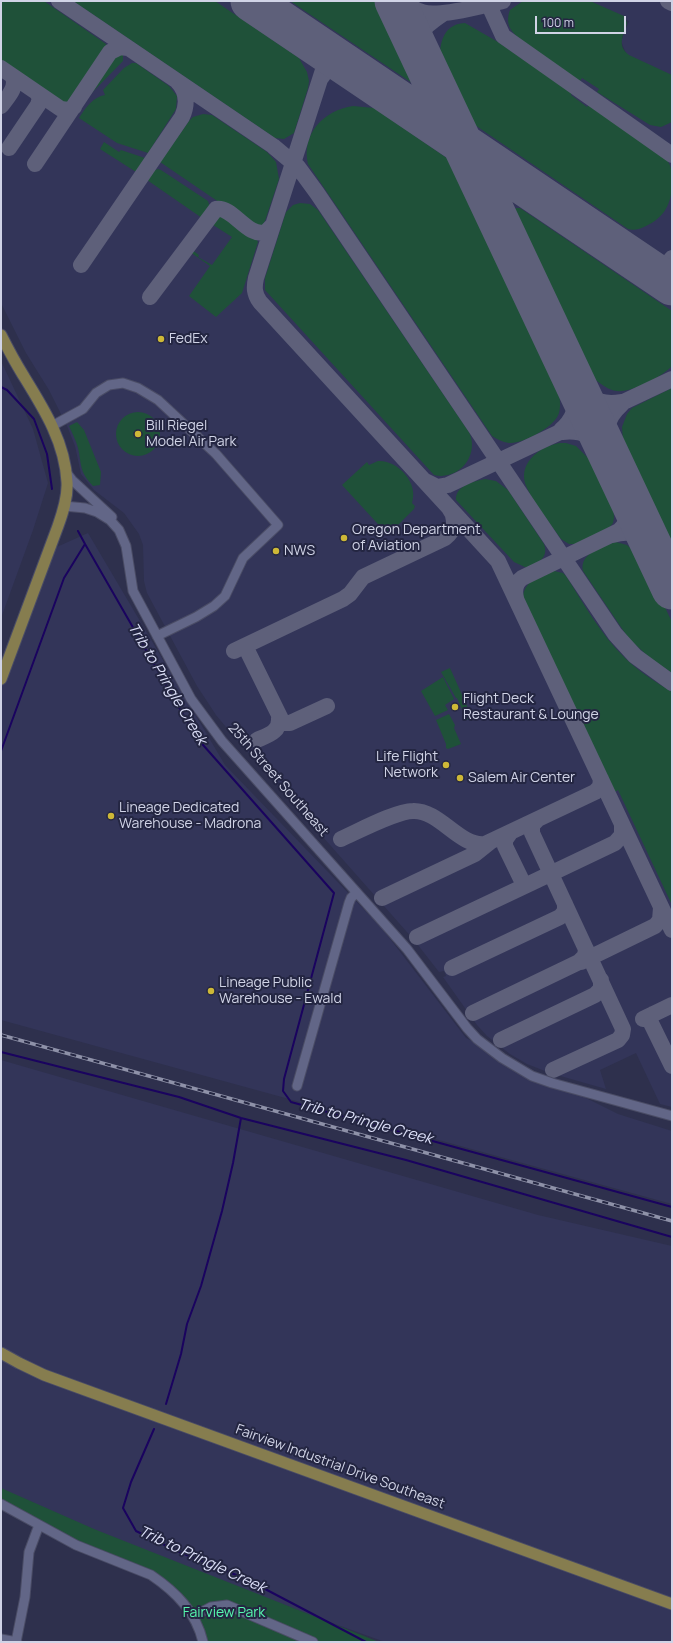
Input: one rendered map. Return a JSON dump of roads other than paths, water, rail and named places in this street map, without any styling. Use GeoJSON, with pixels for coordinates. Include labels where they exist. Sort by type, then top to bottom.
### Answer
{"type":"FeatureCollection","features":[{"type":"Feature","properties":{"kind":"main road"},"geometry":{"type":"LineString","coordinates":[[1,335],[52,426],[61,449],[66,477],[64,506],[39,580],[1,679]]}},
{"type":"Feature","properties":{"kind":"main road","name":"Fairview Industrial Drive Southeast"},"geometry":{"type":"LineString","coordinates":[[1,1353],[44,1375],[672,1604]]}},
{"type":"Feature","properties":{"kind":"street"},"geometry":{"type":"LineString","coordinates":[[52,426],[83,409],[96,393],[109,385],[123,383],[138,388],[158,400],[216,454],[278,525],[243,558],[225,596],[220,601],[196,617],[157,636]]}},
{"type":"Feature","properties":{"kind":"street"},"geometry":{"type":"LineString","coordinates":[[66,477],[72,480],[114,518],[118,525],[118,530]]}},
{"type":"Feature","properties":{"kind":"street","name":"25th Street Southeast"},"geometry":{"type":"LineString","coordinates":[[64,506],[85,508],[97,512],[110,520],[118,530],[126,546],[133,591],[184,686],[200,712],[222,741],[271,794],[425,971],[467,1028],[481,1042],[510,1063],[532,1076],[552,1083],[672,1116]]}},
{"type":"Feature","properties":{"kind":"street"},"geometry":{"type":"LineString","coordinates":[[297,1086],[349,903],[351,898],[356,893]]}},
{"type":"Feature","properties":{"kind":"street"},"geometry":{"type":"LineString","coordinates":[[1,1504],[91,1551],[151,1576],[173,1591],[194,1616],[203,1642]]}},
{"type":"Feature","properties":{"kind":"street"},"geometry":{"type":"LineString","coordinates":[[1,1639],[16,1642],[25,1597],[29,1552],[39,1524]]}},
{"type":"Feature","properties":{"kind":"street"},"geometry":{"type":"LineString","coordinates":[[194,1616],[211,1607],[227,1606],[313,1642]]}},
{"type":"Feature","properties":{"kind":"waterway","name":"Trib to Pringle Creek"},"geometry":{"type":"LineString","coordinates":[[1,387],[7,390],[34,419],[47,454],[52,489]]}},
{"type":"Feature","properties":{"kind":"waterway","name":"Trib to Pringle Creek"},"geometry":{"type":"LineString","coordinates":[[1,751],[64,578],[85,544],[78,531]]}},
{"type":"Feature","properties":{"kind":"waterway","name":"Trib to Pringle Creek"},"geometry":{"type":"LineString","coordinates":[[85,544],[196,737],[334,893],[284,1079],[283,1091],[291,1102],[672,1207]]}},
{"type":"Feature","properties":{"kind":"waterway","name":"Trib to Pringle Creek"},"geometry":{"type":"LineString","coordinates":[[1,1052],[179,1097],[241,1118],[406,1160],[672,1237]]}},
{"type":"Feature","properties":{"kind":"waterway","name":"Trib to Pringle Creek"},"geometry":{"type":"LineString","coordinates":[[166,1404],[181,1354],[187,1324],[201,1286],[222,1211],[241,1118]]}},
{"type":"Feature","properties":{"kind":"waterway","name":"Trib to Pringle Creek"},"geometry":{"type":"LineString","coordinates":[[154,1429],[131,1482],[123,1508],[136,1531],[177,1551],[246,1579],[366,1642]]}},
{"type":"Feature","properties":{"kind":"railway"},"geometry":{"type":"LineString","coordinates":[[1,1035],[672,1221]]}},
{"type":"Feature","properties":{"kind":"place","name":"FedEx"},"geometry":{"type":"Point","coordinates":[161,339]}},
{"type":"Feature","properties":{"kind":"place","name":"Bill Riegel Model Air Park"},"geometry":{"type":"Point","coordinates":[138,434]}},
{"type":"Feature","properties":{"kind":"place","name":"Oregon Department of Aviation"},"geometry":{"type":"Point","coordinates":[344,538]}},
{"type":"Feature","properties":{"kind":"place","name":"NWS"},"geometry":{"type":"Point","coordinates":[276,551]}},
{"type":"Feature","properties":{"kind":"place","name":"Flight Deck Restaurant & Lounge"},"geometry":{"type":"Point","coordinates":[455,707]}},
{"type":"Feature","properties":{"kind":"place","name":"Life Flight Network"},"geometry":{"type":"Point","coordinates":[446,765]}},
{"type":"Feature","properties":{"kind":"place","name":"Salem Air Center"},"geometry":{"type":"Point","coordinates":[460,778]}},
{"type":"Feature","properties":{"kind":"place","name":"Lineage Dedicated Warehouse - Madrona"},"geometry":{"type":"Point","coordinates":[111,816]}},
{"type":"Feature","properties":{"kind":"place","name":"Lineage Public Warehouse - Ewald"},"geometry":{"type":"Point","coordinates":[211,991]}},
{"type":"Feature","properties":{"kind":"park label","name":"Fairview Park"},"geometry":{"type":"Point","coordinates":[224,1613]}}]}
